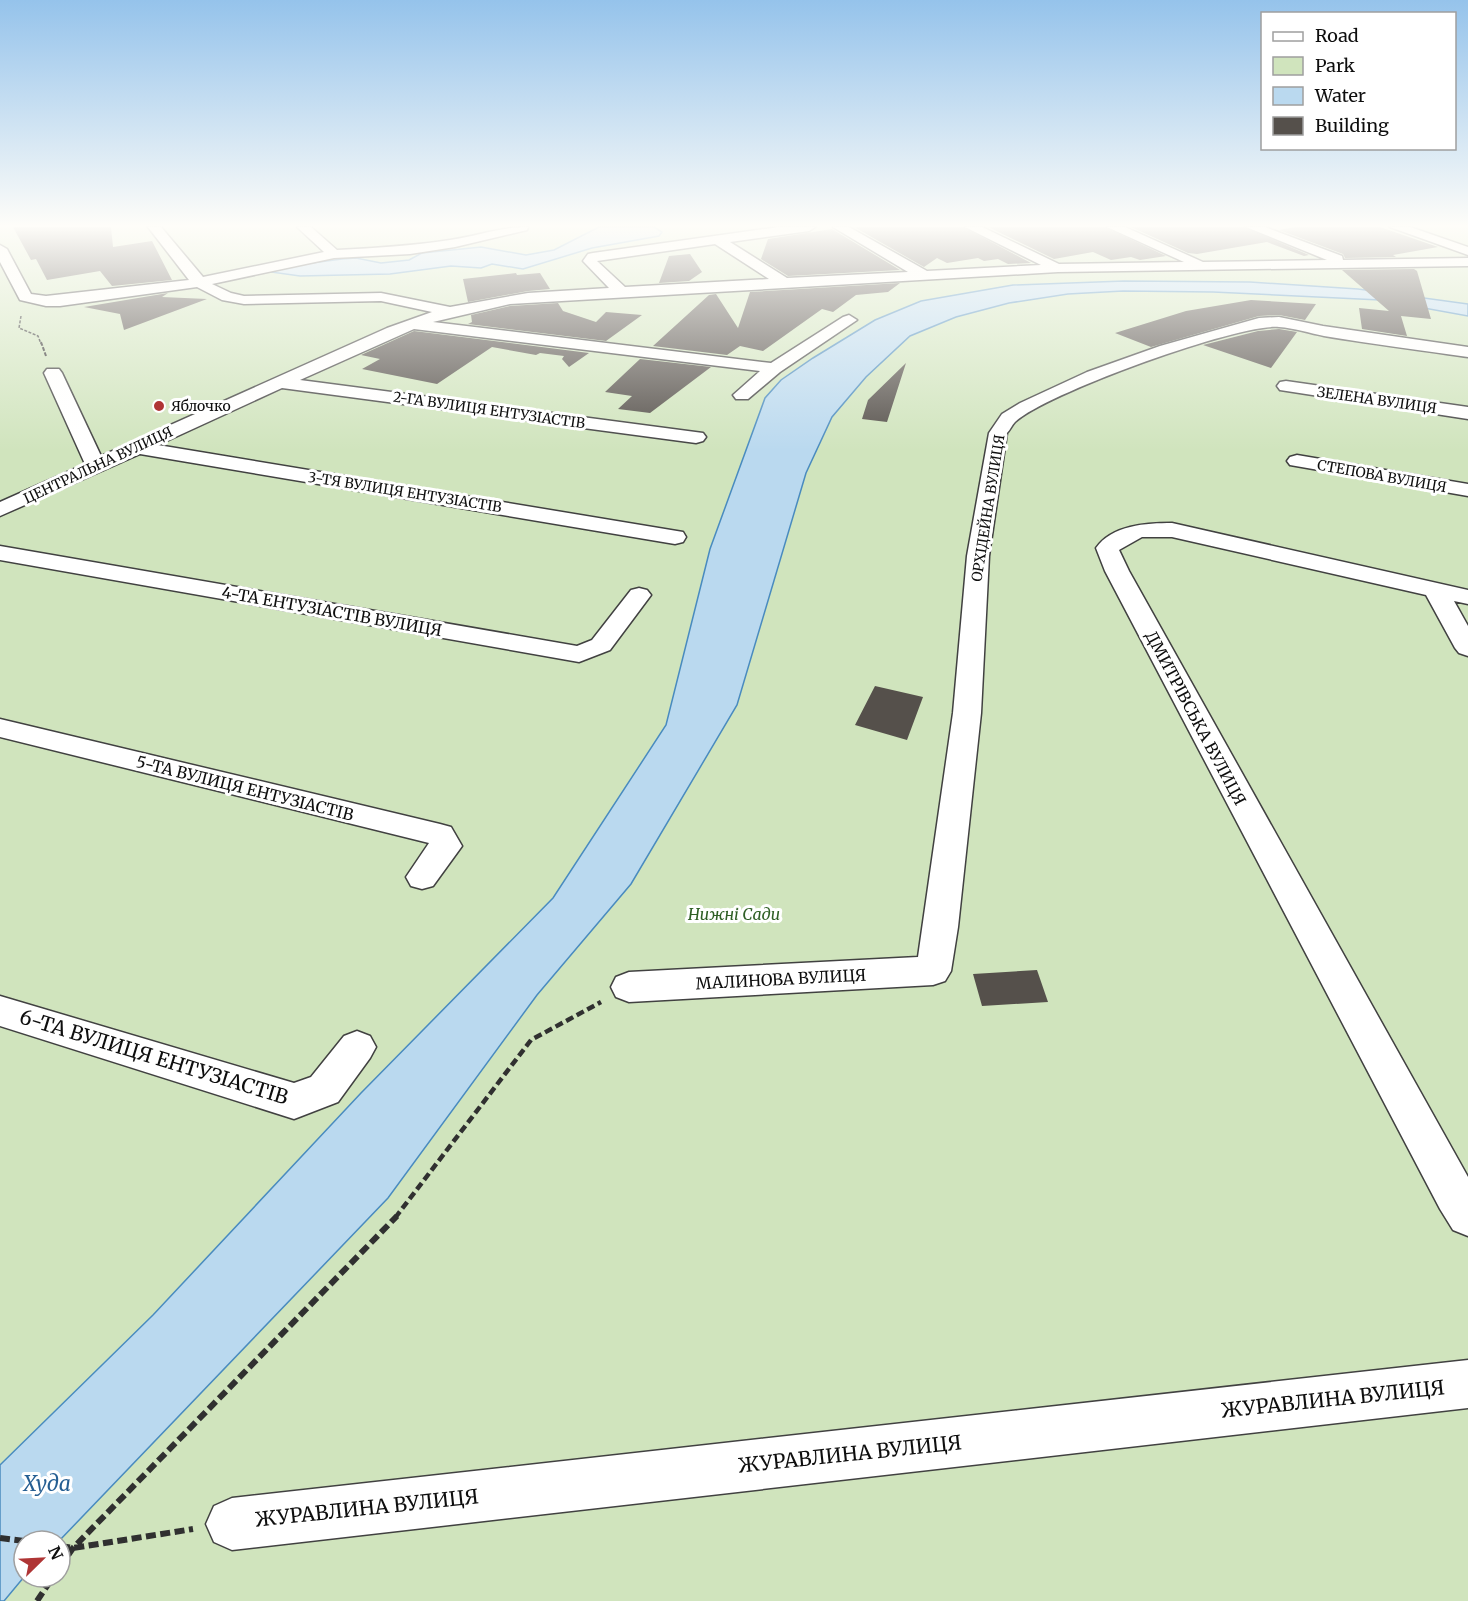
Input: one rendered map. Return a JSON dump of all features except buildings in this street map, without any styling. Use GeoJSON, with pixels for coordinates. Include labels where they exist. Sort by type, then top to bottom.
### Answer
{"type":"FeatureCollection","features":[{"type":"Feature","properties":{"kind":"street"},"geometry":{"type":"LineString","coordinates":[[403,302],[447,311]]}},
{"type":"Feature","properties":{"kind":"street","name":"ЦЕНТРАЛЬНА ВУЛИЦЯ"},"geometry":{"type":"LineString","coordinates":[[0,510],[135,447],[412,324],[447,311],[491,302]]}},
{"type":"Feature","properties":{"kind":"street"},"geometry":{"type":"LineString","coordinates":[[742,395],[774,368],[849,320]]}},
{"type":"Feature","properties":{"kind":"street","name":"ОРХІДЕЙНА ВУЛИЦЯ"},"geometry":{"type":"LineString","coordinates":[[933,971],[941,927],[967,713],[978,556],[998,433],[1009,418],[1026,407],[1093,376],[1166,349],[1269,322],[1468,352]]}},
{"type":"Feature","properties":{"kind":"street"},"geometry":{"type":"LineString","coordinates":[[412,324],[774,368]]}},
{"type":"Feature","properties":{"kind":"street"},"geometry":{"type":"LineString","coordinates":[[53,373],[96,466]]}},
{"type":"Feature","properties":{"kind":"street","name":"2-ГА ВУЛИЦЯ ЕНТУЗІАСТІВ"},"geometry":{"type":"LineString","coordinates":[[282,383],[696,437]]}},
{"type":"Feature","properties":{"kind":"street","name":"ЗЕЛЕНА ВУЛИЦЯ"},"geometry":{"type":"LineString","coordinates":[[1286,387],[1468,413]]}},
{"type":"Feature","properties":{"kind":"street","name":"3-ТЯ ВУЛИЦЯ ЕНТУЗІАСТІВ"},"geometry":{"type":"LineString","coordinates":[[135,447],[675,537]]}},
{"type":"Feature","properties":{"kind":"street","name":"СТЕПОВА ВУЛИЦЯ"},"geometry":{"type":"LineString","coordinates":[[1297,461],[1468,490]]}},
{"type":"Feature","properties":{"kind":"street","name":"ДМИТРІВСЬКА ВУЛИЦЯ"},"geometry":{"type":"LineString","coordinates":[[1468,597],[1173,530],[1152,529],[1129,532],[1107,548],[1116,571],[1443,1175],[1468,1215]]}},
{"type":"Feature","properties":{"kind":"street","name":"4-ТА ЕНТУЗІАСТІВ ВУЛИЦЯ"},"geometry":{"type":"LineString","coordinates":[[0,553],[579,654],[601,645],[639,595]]}},
{"type":"Feature","properties":{"kind":"street"},"geometry":{"type":"LineString","coordinates":[[1435,589],[1468,648]]}},
{"type":"Feature","properties":{"kind":"street","name":"5-ТА ВУЛИЦЯ ЕНТУЗІАСТІВ"},"geometry":{"type":"LineString","coordinates":[[0,728],[440,835],[446,846],[422,877]]}},
{"type":"Feature","properties":{"kind":"street","name":"МАЛИНОВА ВУЛИЦЯ"},"geometry":{"type":"LineString","coordinates":[[629,987],[933,971]]}},
{"type":"Feature","properties":{"kind":"street","name":"6-ТА ВУЛИЦЯ ЕНТУЗІАСТІВ"},"geometry":{"type":"LineString","coordinates":[[0,1011],[294,1101],[324,1090],[357,1047]]}},
{"type":"Feature","properties":{"kind":"street","name":"ЖУРАВЛИНА ВУЛИЦЯ"},"geometry":{"type":"LineString","coordinates":[[232,1524],[1468,1384]]}},
{"type":"Feature","properties":{"kind":"path"},"geometry":{"type":"LineString","coordinates":[[24,302],[19,328],[38,336],[53,373]]}},
{"type":"Feature","properties":{"kind":"path"},"geometry":{"type":"LineString","coordinates":[[73,1548],[402,1211],[531,1040],[629,987]]}},
{"type":"Feature","properties":{"kind":"path"},"geometry":{"type":"LineString","coordinates":[[73,1548],[232,1524]]}},
{"type":"Feature","properties":{"kind":"green space","name":"Нижні Сади"},"geometry":{"type":"Polygon","coordinates":[[[0,302],[1468,302],[1468,1601],[0,1601],[0,302]]]}},
{"type":"Feature","properties":{"kind":"water","name":"Худа"},"geometry":{"type":"Polygon","coordinates":[[[919,302],[1017,302],[956,317],[910,336],[866,377],[832,417],[806,473],[737,705],[631,884],[537,995],[388,1198],[71,1529],[12,1529],[12,1589],[14,1589],[4,1601],[0,1601],[0,1465],[153,1315],[361,1093],[553,898],[666,725],[710,549],[765,398],[781,380],[875,320],[919,302]]]}},
{"type":"Feature","properties":{"kind":"water","name":"Худа"},"geometry":{"type":"Polygon","coordinates":[[[1389,302],[1451,302],[1468,304],[1468,316],[1389,302]]]}},
{"type":"Feature","properties":{"kind":"place","name":"Яблочко"},"geometry":{"type":"Point","coordinates":[159,406]}}]}
